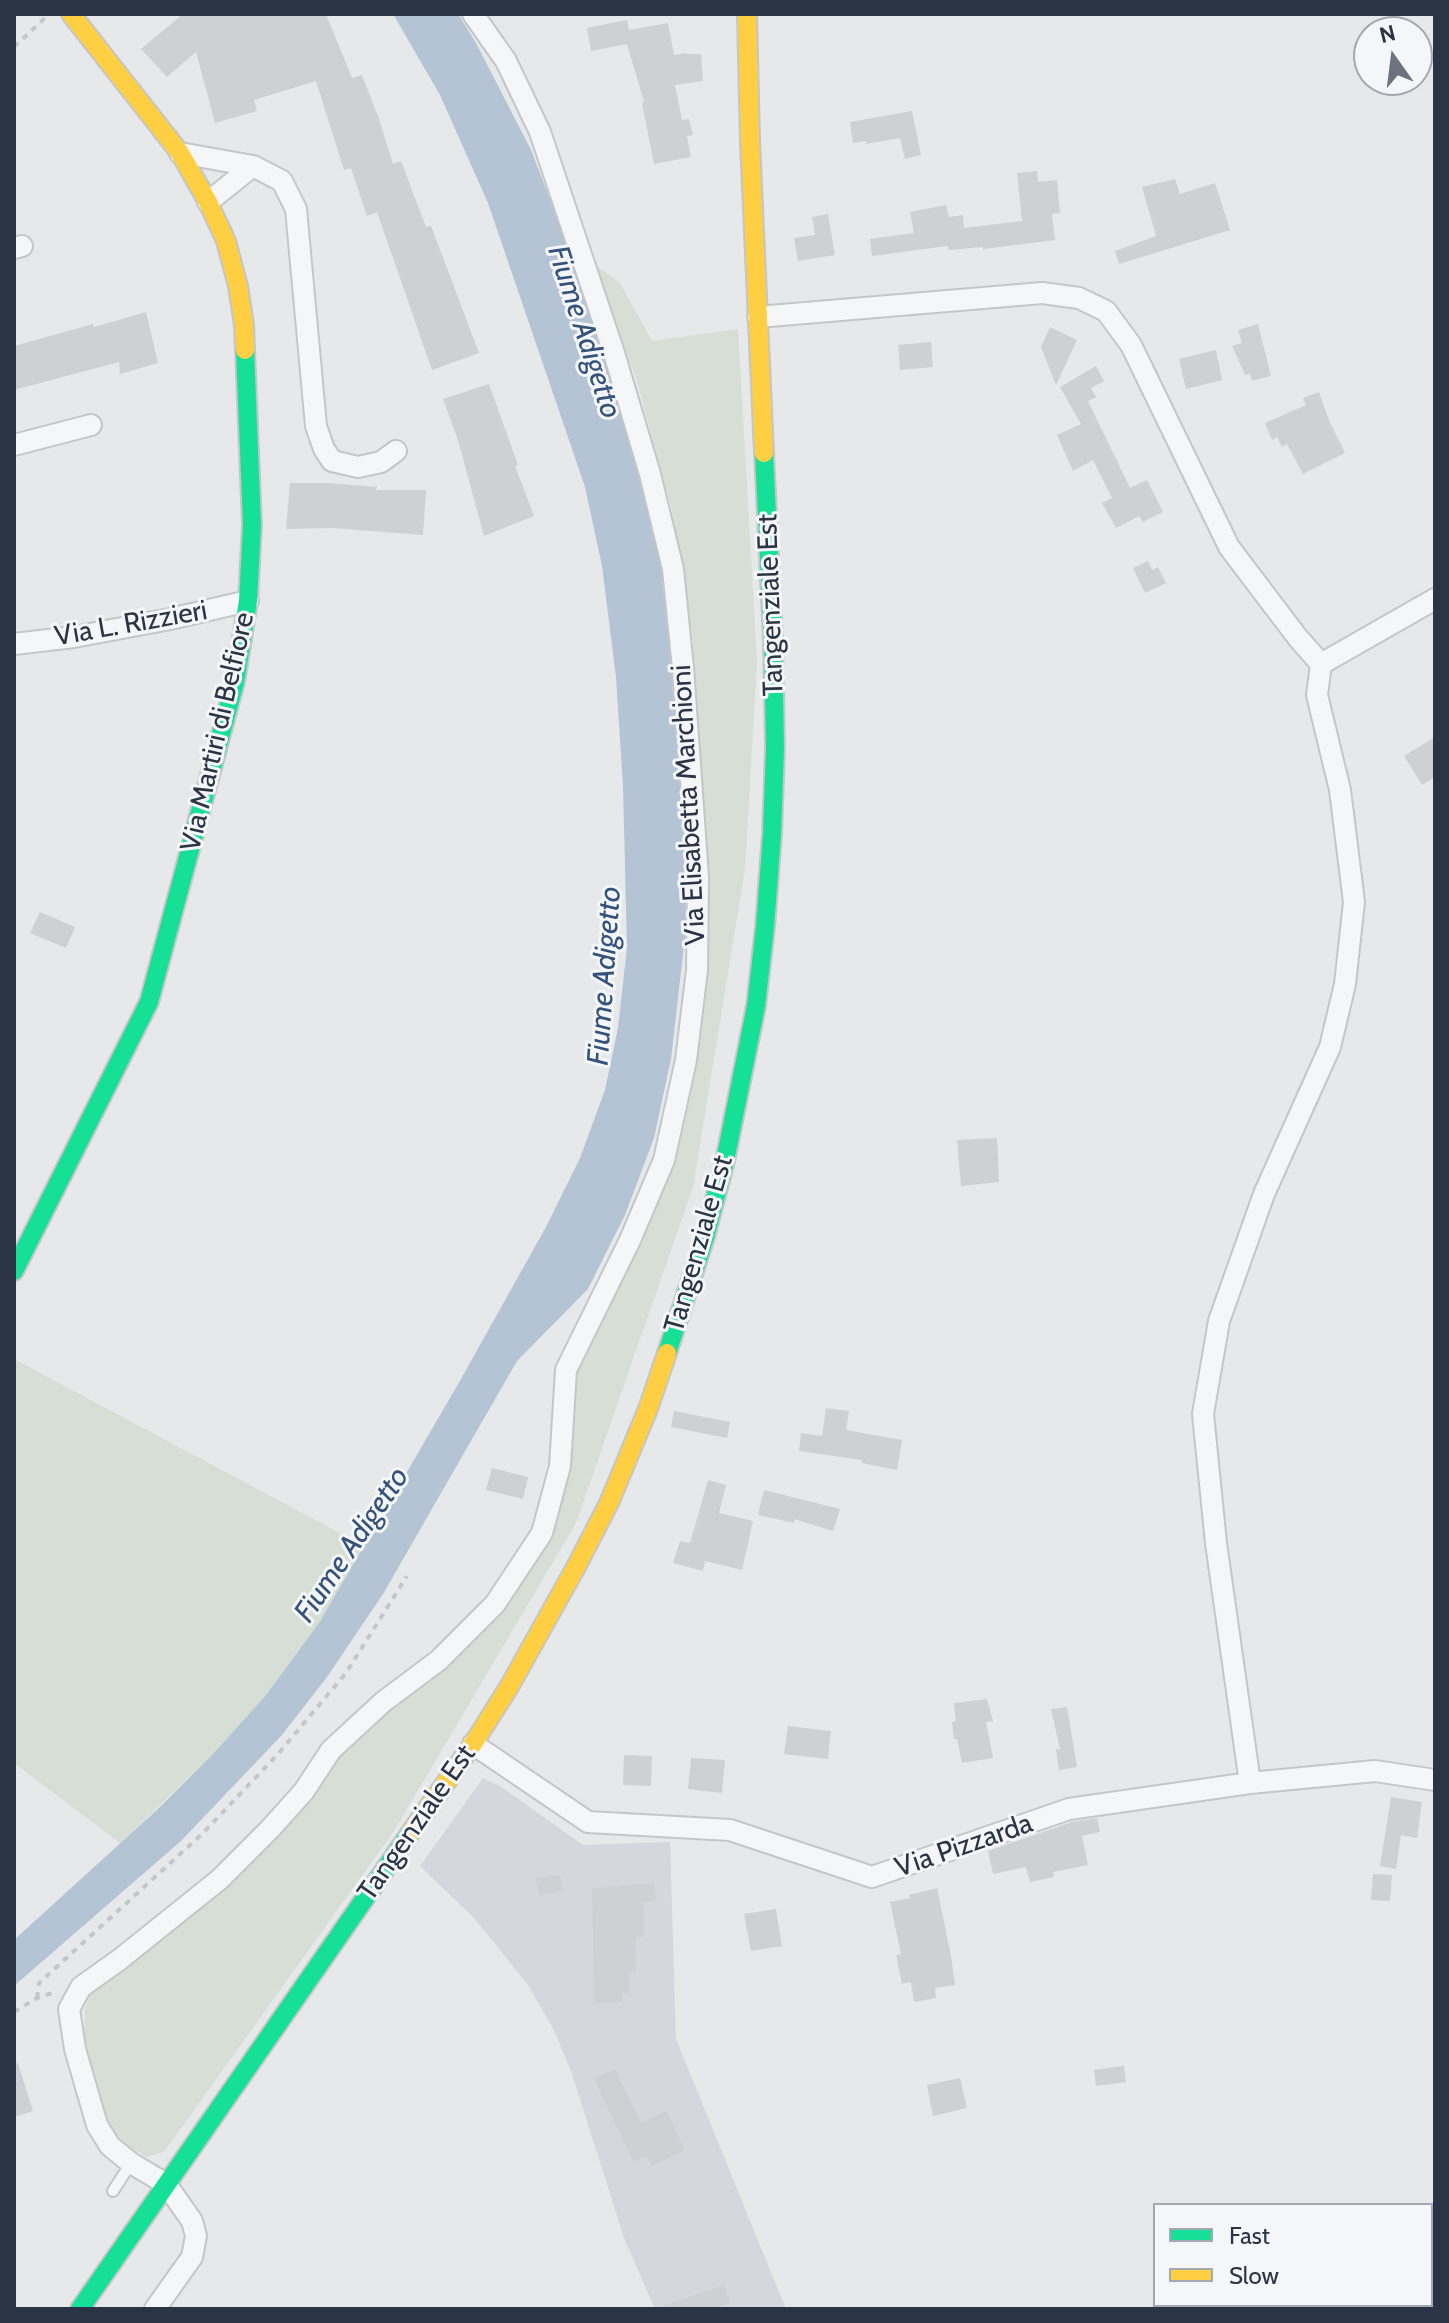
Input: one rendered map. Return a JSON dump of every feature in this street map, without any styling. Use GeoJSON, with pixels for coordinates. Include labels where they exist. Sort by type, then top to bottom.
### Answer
{"type":"FeatureCollection","features":[{"type":"Feature","properties":{"kind":"main road","name":"Via Martiri di Belfiore"},"geometry":{"type":"LineString","coordinates":[[14,1271],[149,1002],[227,719],[244,636],[252,525],[244,325],[226,241],[180,153],[71,14]]}},
{"type":"Feature","properties":{"kind":"main road","name":"Tangenziale Est"},"geometry":{"type":"LineString","coordinates":[[80,2309],[473,1744],[509,1687],[609,1503],[648,1409],[705,1237],[756,1006],[772,834],[775,748],[747,14]]}},
{"type":"Feature","properties":{"kind":"street","name":"Via Elisabetta Marchioni"},"geometry":{"type":"LineString","coordinates":[[81,1987],[220,1879],[304,1791],[331,1750],[383,1702],[439,1660],[495,1604],[542,1533],[560,1466],[566,1370],[630,1240],[664,1160],[686,1060],[697,970],[698,877],[673,569],[650,474],[614,353],[540,132],[506,61],[473,14]]}},
{"type":"Feature","properties":{"kind":"street"},"geometry":{"type":"LineString","coordinates":[[180,153],[253,166],[282,181],[296,209],[316,426],[324,449],[332,461],[358,467],[381,462],[396,451]]}},
{"type":"Feature","properties":{"kind":"street"},"geometry":{"type":"LineString","coordinates":[[208,202],[253,166]]}},
{"type":"Feature","properties":{"kind":"street"},"geometry":{"type":"LineString","coordinates":[[758,317],[1042,293],[1079,298],[1106,311],[1131,345],[1229,547],[1321,664],[1317,695],[1340,790],[1354,902],[1345,984],[1330,1047],[1264,1194],[1219,1321],[1203,1414],[1216,1543],[1250,1783]]}},
{"type":"Feature","properties":{"kind":"street"},"geometry":{"type":"LineString","coordinates":[[14,445],[91,425]]}},
{"type":"Feature","properties":{"kind":"street"},"geometry":{"type":"LineString","coordinates":[[1321,664],[1435,599]]}},
{"type":"Feature","properties":{"kind":"street","name":"Via L. Rizzieri"},"geometry":{"type":"LineString","coordinates":[[14,644],[170,619],[248,601]]}},
{"type":"Feature","properties":{"kind":"street","name":"Via Pizzarda"},"geometry":{"type":"LineString","coordinates":[[473,1744],[588,1822],[730,1830],[872,1877],[1069,1809],[1250,1783],[1375,1771],[1435,1780]]}},
{"type":"Feature","properties":{"kind":"street"},"geometry":{"type":"LineString","coordinates":[[81,1987],[69,2009],[75,2049],[97,2125],[110,2146],[166,2184],[192,2221],[196,2236],[192,2257],[155,2309]]}},
{"type":"Feature","properties":{"kind":"lane"},"geometry":{"type":"LineString","coordinates":[[113,2191],[131,2163]]}},
{"type":"Feature","properties":{"kind":"path"},"geometry":{"type":"LineString","coordinates":[[14,47],[48,16]]}},
{"type":"Feature","properties":{"kind":"path"},"geometry":{"type":"LineString","coordinates":[[37,1998],[39,1983],[202,1834],[278,1754],[346,1673],[407,1576]]}},
{"type":"Feature","properties":{"kind":"path"},"geometry":{"type":"LineString","coordinates":[[14,2012],[37,1998],[81,1987]]}},
{"type":"Feature","properties":{"kind":"shaded area"},"geometry":{"type":"Polygon","coordinates":[[[595,265],[620,283],[652,341],[738,329],[757,662],[745,869],[693,1187],[576,1523],[394,1831],[164,2152],[147,2157],[130,2147],[107,2125],[84,2049],[85,2009],[96,1982],[168,1931],[333,1753],[380,1710],[544,1538],[573,1372],[670,1167],[705,870],[693,641],[671,506],[637,381],[595,265]]]}},
{"type":"Feature","properties":{"kind":"shaded area"},"geometry":{"type":"Polygon","coordinates":[[[14,1359],[364,1546],[319,1623],[266,1695],[213,1754],[120,1843],[14,1763],[14,1359]]]}},
{"type":"Feature","properties":{"kind":"shaded area"},"geometry":{"type":"Polygon","coordinates":[[[483,1778],[500,1786],[583,1845],[670,1842],[676,2039],[786,2309],[655,2309],[624,2238],[572,2074],[554,2030],[528,1985],[475,1919],[420,1866],[483,1778]]]}},
{"type":"Feature","properties":{"kind":"water","name":"Fiume Adigetto"},"geometry":{"type":"Polygon","coordinates":[[[393,14],[458,14],[476,43],[531,150],[590,303],[626,417],[662,554],[682,730],[686,928],[671,1059],[654,1138],[625,1215],[588,1289],[517,1361],[383,1594],[327,1677],[282,1735],[181,1841],[14,1986],[14,1940],[160,1807],[213,1754],[266,1695],[319,1623],[546,1227],[580,1158],[605,1090],[618,1028],[627,947],[623,786],[616,677],[602,566],[585,487],[488,203],[440,95],[393,14]]]}},
{"type":"Feature","properties":{"kind":"building"},"geometry":{"type":"Polygon","coordinates":[[[183,14],[326,14],[352,78],[362,75],[393,164],[401,161],[426,227],[431,226],[479,353],[432,370],[377,212],[367,216],[351,168],[344,170],[316,81],[254,100],[257,111],[215,123],[196,52],[167,77],[141,49],[183,14]]]}},
{"type":"Feature","properties":{"kind":"building"},"geometry":{"type":"Polygon","coordinates":[[[627,20],[629,30],[668,23],[674,55],[701,54],[703,81],[675,85],[682,120],[689,119],[693,135],[687,136],[691,157],[654,164],[644,102],[627,44],[591,51],[587,28],[627,20]]]}},
{"type":"Feature","properties":{"kind":"building"},"geometry":{"type":"Polygon","coordinates":[[[912,111],[921,155],[905,159],[900,138],[853,143],[850,122],[912,111]]]}},
{"type":"Feature","properties":{"kind":"building"},"geometry":{"type":"Polygon","coordinates":[[[1037,171],[1038,182],[1057,180],[1060,213],[1052,214],[1055,240],[983,249],[949,250],[948,246],[872,256],[870,239],[914,233],[910,212],[946,205],[949,217],[963,215],[964,228],[1022,221],[1017,173],[1037,171]]]}},
{"type":"Feature","properties":{"kind":"building"},"geometry":{"type":"Polygon","coordinates":[[[1175,179],[1180,194],[1215,183],[1230,230],[1119,264],[1115,251],[1156,236],[1142,187],[1175,179]]]}},
{"type":"Feature","properties":{"kind":"building"},"geometry":{"type":"Polygon","coordinates":[[[828,214],[835,255],[798,261],[794,238],[815,235],[812,217],[828,214]]]}},
{"type":"Feature","properties":{"kind":"building"},"geometry":{"type":"Polygon","coordinates":[[[146,312],[158,363],[120,374],[119,362],[14,390],[14,346],[146,312]]]}},
{"type":"Feature","properties":{"kind":"building"},"geometry":{"type":"Polygon","coordinates":[[[1258,324],[1271,376],[1252,381],[1250,374],[1245,375],[1232,346],[1242,343],[1238,330],[1258,324]]]}},
{"type":"Feature","properties":{"kind":"building"},"geometry":{"type":"Polygon","coordinates":[[[1050,327],[1077,340],[1056,385],[1041,347],[1050,327]]]}},
{"type":"Feature","properties":{"kind":"building"},"geometry":{"type":"Polygon","coordinates":[[[931,342],[933,367],[900,370],[898,345],[931,342]]]}},
{"type":"Feature","properties":{"kind":"building"},"geometry":{"type":"Polygon","coordinates":[[[1216,350],[1222,380],[1186,389],[1179,359],[1216,350]]]}},
{"type":"Feature","properties":{"kind":"building"},"geometry":{"type":"Polygon","coordinates":[[[1096,366],[1104,381],[1091,388],[1096,397],[1088,401],[1130,488],[1147,480],[1163,512],[1143,522],[1139,516],[1116,528],[1102,503],[1112,498],[1093,460],[1073,471],[1057,435],[1081,424],[1060,387],[1096,366]]]}},
{"type":"Feature","properties":{"kind":"building"},"geometry":{"type":"Polygon","coordinates":[[[489,384],[534,516],[484,536],[458,440],[443,399],[489,384]]]}},
{"type":"Feature","properties":{"kind":"building"},"geometry":{"type":"Polygon","coordinates":[[[1319,392],[1345,453],[1303,474],[1287,444],[1282,447],[1277,437],[1272,440],[1265,423],[1306,405],[1303,398],[1319,392]]]}},
{"type":"Feature","properties":{"kind":"building"},"geometry":{"type":"Polygon","coordinates":[[[290,483],[329,483],[377,487],[376,490],[426,490],[423,535],[332,528],[286,529],[290,483]]]}},
{"type":"Feature","properties":{"kind":"building"},"geometry":{"type":"Polygon","coordinates":[[[1148,561],[1152,570],[1158,567],[1166,583],[1145,593],[1133,568],[1148,561]]]}},
{"type":"Feature","properties":{"kind":"building"},"geometry":{"type":"Polygon","coordinates":[[[1435,737],[1435,777],[1422,785],[1404,756],[1435,737]]]}},
{"type":"Feature","properties":{"kind":"building"},"geometry":{"type":"Polygon","coordinates":[[[40,912],[75,927],[66,948],[30,933],[40,912]]]}},
{"type":"Feature","properties":{"kind":"building"},"geometry":{"type":"Polygon","coordinates":[[[997,1138],[999,1182],[961,1186],[957,1140],[997,1138]]]}},
{"type":"Feature","properties":{"kind":"building"},"geometry":{"type":"Polygon","coordinates":[[[826,1408],[849,1411],[846,1430],[902,1440],[897,1470],[862,1463],[862,1460],[799,1451],[801,1433],[822,1436],[826,1408]]]}},
{"type":"Feature","properties":{"kind":"building"},"geometry":{"type":"Polygon","coordinates":[[[674,1411],[730,1422],[727,1438],[671,1427],[674,1411]]]}},
{"type":"Feature","properties":{"kind":"building"},"geometry":{"type":"Polygon","coordinates":[[[492,1468],[528,1477],[523,1499],[486,1490],[492,1468]]]}},
{"type":"Feature","properties":{"kind":"building"},"geometry":{"type":"Polygon","coordinates":[[[708,1480],[726,1485],[719,1513],[753,1521],[742,1570],[705,1561],[703,1571],[673,1563],[680,1541],[690,1543],[708,1480]]]}},
{"type":"Feature","properties":{"kind":"building"},"geometry":{"type":"Polygon","coordinates":[[[764,1490],[840,1509],[833,1531],[794,1519],[794,1523],[758,1515],[764,1490]]]}},
{"type":"Feature","properties":{"kind":"building"},"geometry":{"type":"Polygon","coordinates":[[[987,1699],[993,1721],[986,1722],[993,1758],[962,1763],[957,1739],[954,1739],[954,1703],[987,1699]]]}},
{"type":"Feature","properties":{"kind":"building"},"geometry":{"type":"Polygon","coordinates":[[[1067,1707],[1077,1767],[1059,1770],[1056,1749],[1060,1749],[1051,1709],[1067,1707]]]}},
{"type":"Feature","properties":{"kind":"building"},"geometry":{"type":"Polygon","coordinates":[[[788,1726],[831,1731],[828,1759],[784,1754],[788,1726]]]}},
{"type":"Feature","properties":{"kind":"building"},"geometry":{"type":"Polygon","coordinates":[[[624,1755],[652,1756],[651,1786],[623,1785],[624,1755]]]}},
{"type":"Feature","properties":{"kind":"building"},"geometry":{"type":"Polygon","coordinates":[[[691,1758],[725,1760],[722,1793],[688,1789],[691,1758]]]}},
{"type":"Feature","properties":{"kind":"building"},"geometry":{"type":"Polygon","coordinates":[[[1391,1797],[1422,1802],[1417,1838],[1401,1835],[1396,1869],[1380,1866],[1391,1797]]]}},
{"type":"Feature","properties":{"kind":"building"},"geometry":{"type":"Polygon","coordinates":[[[1097,1818],[1100,1832],[1082,1836],[1088,1865],[1053,1872],[1054,1877],[1030,1882],[1026,1867],[993,1874],[988,1851],[1072,1822],[1097,1818]]]}},
{"type":"Feature","properties":{"kind":"building"},"geometry":{"type":"Polygon","coordinates":[[[1373,1874],[1392,1875],[1390,1901],[1371,1900],[1373,1874]]]}},
{"type":"Feature","properties":{"kind":"building"},"geometry":{"type":"Polygon","coordinates":[[[560,1875],[563,1891],[539,1895],[536,1878],[560,1875]]]}},
{"type":"Feature","properties":{"kind":"building"},"geometry":{"type":"Polygon","coordinates":[[[654,1883],[656,1900],[643,1903],[644,1936],[635,1938],[636,1972],[629,1972],[629,1993],[622,1993],[622,2002],[594,2003],[592,1889],[654,1883]]]}},
{"type":"Feature","properties":{"kind":"building"},"geometry":{"type":"Polygon","coordinates":[[[937,1888],[955,1985],[935,1988],[936,1998],[914,2002],[911,1982],[902,1984],[896,1955],[901,1954],[890,1902],[937,1888]]]}},
{"type":"Feature","properties":{"kind":"building"},"geometry":{"type":"Polygon","coordinates":[[[776,1909],[782,1946],[751,1951],[744,1914],[776,1909]]]}},
{"type":"Feature","properties":{"kind":"building"},"geometry":{"type":"Polygon","coordinates":[[[18,2063],[33,2111],[14,2117],[14,2064],[18,2063]]]}},
{"type":"Feature","properties":{"kind":"building"},"geometry":{"type":"Polygon","coordinates":[[[1124,2066],[1126,2082],[1096,2086],[1094,2070],[1124,2066]]]}},
{"type":"Feature","properties":{"kind":"building"},"geometry":{"type":"Polygon","coordinates":[[[615,2069],[641,2123],[666,2111],[685,2150],[652,2166],[647,2156],[634,2162],[594,2079],[615,2069]]]}},
{"type":"Feature","properties":{"kind":"building"},"geometry":{"type":"Polygon","coordinates":[[[960,2078],[967,2108],[933,2116],[927,2085],[960,2078]]]}},
{"type":"Feature","properties":{"kind":"building"},"geometry":{"type":"Polygon","coordinates":[[[724,2285],[730,2303],[714,2309],[663,2309],[663,2306],[724,2285]]]}},
{"type":"Feature","properties":{"kind":"traffic: fast"},"geometry":{"type":"LineString","coordinates":[[14,1271],[149,1002],[235,682],[248,601],[252,525],[245,350]]}},
{"type":"Feature","properties":{"kind":"traffic: fast"},"geometry":{"type":"LineString","coordinates":[[667,1353],[705,1237],[725,1161],[756,1006],[765,927],[775,748],[764,453]]}},
{"type":"Feature","properties":{"kind":"traffic: fast"},"geometry":{"type":"LineString","coordinates":[[80,2309],[411,1832]]}},
{"type":"Feature","properties":{"kind":"traffic: slow"},"geometry":{"type":"LineString","coordinates":[[71,14],[180,153],[208,202],[226,241],[238,286],[245,350]]}},
{"type":"Feature","properties":{"kind":"traffic: slow"},"geometry":{"type":"LineString","coordinates":[[747,14],[764,453]]}},
{"type":"Feature","properties":{"kind":"traffic: slow"},"geometry":{"type":"LineString","coordinates":[[411,1832],[509,1687],[576,1567],[609,1503],[648,1409],[667,1353]]}}]}
